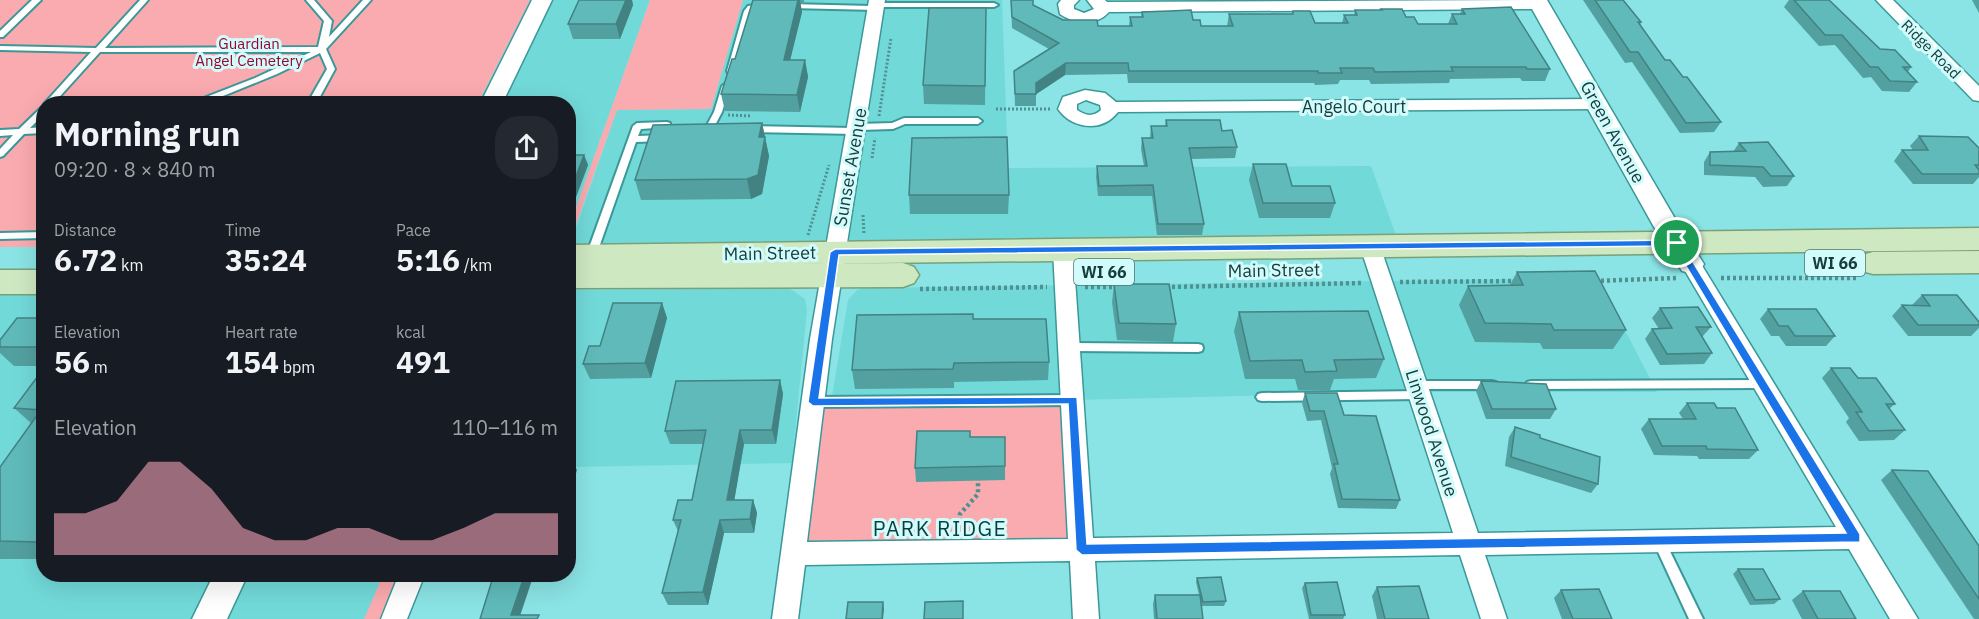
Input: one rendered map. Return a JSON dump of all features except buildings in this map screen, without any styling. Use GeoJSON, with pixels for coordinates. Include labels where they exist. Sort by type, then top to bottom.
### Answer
{"type":"FeatureCollection","features":[{"type":"Feature","properties":{"kind":"main road","name":"Main Street"},"geometry":{"type":"LineString","coordinates":[[580,256],[1065,270],[1377,270],[1683,262],[1977,259]]}},
{"type":"Feature","properties":{"kind":"main road"},"geometry":{"type":"LineString","coordinates":[[0,259],[36,259]]}},
{"type":"Feature","properties":{"kind":"main road","name":"Main Street"},"geometry":{"type":"LineString","coordinates":[[576,278],[833,264]]}},
{"type":"Feature","properties":{"kind":"main road"},"geometry":{"type":"LineString","coordinates":[[0,282],[36,282]]}},
{"type":"Feature","properties":{"kind":"street"},"geometry":{"type":"LineString","coordinates":[[495,96],[542,0]]}},
{"type":"Feature","properties":{"kind":"street"},"geometry":{"type":"LineString","coordinates":[[1071,0],[1066,4],[1066,10],[1079,18],[1096,16],[1099,4],[1539,2]]}},
{"type":"Feature","properties":{"kind":"street"},"geometry":{"type":"LineString","coordinates":[[1874,0],[1905,23]]}},
{"type":"Feature","properties":{"kind":"street","name":"Ridge Road"},"geometry":{"type":"LineString","coordinates":[[1884,0],[1979,96]]}},
{"type":"Feature","properties":{"kind":"street","name":"Green Avenue"},"geometry":{"type":"LineString","coordinates":[[1539,2],[1598,104],[1683,262]]}},
{"type":"Feature","properties":{"kind":"street","name":"Sunset Avenue"},"geometry":{"type":"LineString","coordinates":[[785,619],[833,264],[876,4]]}},
{"type":"Feature","properties":{"kind":"street","name":"Angelo Court"},"geometry":{"type":"LineString","coordinates":[[1067,109],[1073,98],[1085,95],[1104,99],[1110,107],[1598,104]]}},
{"type":"Feature","properties":{"kind":"street"},"geometry":{"type":"LineString","coordinates":[[1067,109],[1075,118],[1089,121],[1102,118],[1110,111],[1110,107]]}},
{"type":"Feature","properties":{"kind":"street"},"geometry":{"type":"LineString","coordinates":[[1683,262],[1762,384],[1905,619]]}},
{"type":"Feature","properties":{"kind":"street"},"geometry":{"type":"LineString","coordinates":[[1065,270],[1086,619]]}},
{"type":"Feature","properties":{"kind":"street","name":"Linwood Avenue"},"geometry":{"type":"LineString","coordinates":[[1377,270],[1494,619]]}},
{"type":"Feature","properties":{"kind":"street"},"geometry":{"type":"LineString","coordinates":[[794,554],[1856,538]]}},
{"type":"Feature","properties":{"kind":"street"},"geometry":{"type":"LineString","coordinates":[[209,619],[228,582]]}},
{"type":"Feature","properties":{"kind":"street"},"geometry":{"type":"LineString","coordinates":[[393,619],[409,582]]}},
{"type":"Feature","properties":{"kind":"lane"},"geometry":{"type":"LineString","coordinates":[[0,35],[37,0]]}},
{"type":"Feature","properties":{"kind":"lane"},"geometry":{"type":"LineString","coordinates":[[55,96],[144,0]]}},
{"type":"Feature","properties":{"kind":"lane"},"geometry":{"type":"LineString","coordinates":[[310,0],[328,21],[322,50],[331,69],[316,96]]}},
{"type":"Feature","properties":{"kind":"lane"},"geometry":{"type":"LineString","coordinates":[[218,96],[278,72],[322,50],[367,0]]}},
{"type":"Feature","properties":{"kind":"lane"},"geometry":{"type":"LineString","coordinates":[[780,6],[876,4],[994,6]]}},
{"type":"Feature","properties":{"kind":"lane"},"geometry":{"type":"LineString","coordinates":[[711,127],[718,112],[748,11],[757,6],[768,6]]}},
{"type":"Feature","properties":{"kind":"lane"},"geometry":{"type":"LineString","coordinates":[[0,48],[322,50]]}},
{"type":"Feature","properties":{"kind":"lane"},"geometry":{"type":"LineString","coordinates":[[0,154],[36,116]]}},
{"type":"Feature","properties":{"kind":"lane"},"geometry":{"type":"LineString","coordinates":[[739,129],[856,129],[893,126],[904,121],[978,121]]}},
{"type":"Feature","properties":{"kind":"lane"},"geometry":{"type":"LineString","coordinates":[[580,256],[637,126],[682,125]]}},
{"type":"Feature","properties":{"kind":"lane"},"geometry":{"type":"LineString","coordinates":[[0,133],[36,131]]}},
{"type":"Feature","properties":{"kind":"lane"},"geometry":{"type":"LineString","coordinates":[[632,139],[675,138]]}},
{"type":"Feature","properties":{"kind":"lane"},"geometry":{"type":"LineString","coordinates":[[0,236],[36,235]]}},
{"type":"Feature","properties":{"kind":"lane"},"geometry":{"type":"LineString","coordinates":[[1070,347],[1198,348]]}},
{"type":"Feature","properties":{"kind":"lane"},"geometry":{"type":"LineString","coordinates":[[1523,385],[1762,384]]}},
{"type":"Feature","properties":{"kind":"lane"},"geometry":{"type":"LineString","coordinates":[[1262,397],[1499,385]]}},
{"type":"Feature","properties":{"kind":"lane"},"geometry":{"type":"LineString","coordinates":[[813,402],[1073,400]]}},
{"type":"Feature","properties":{"kind":"lane"},"geometry":{"type":"LineString","coordinates":[[1659,541],[1696,619]]}},
{"type":"Feature","properties":{"kind":"path"},"geometry":{"type":"LineString","coordinates":[[996,109],[1067,109]]}},
{"type":"Feature","properties":{"kind":"path"},"geometry":{"type":"LineString","coordinates":[[1584,281],[1683,262]]}},
{"type":"Feature","properties":{"kind":"path"},"geometry":{"type":"LineString","coordinates":[[917,289],[1065,270],[1121,287]]}},
{"type":"Feature","properties":{"kind":"path"},"geometry":{"type":"LineString","coordinates":[[1164,287],[1377,270],[1526,281]]}},
{"type":"Feature","properties":{"kind":"path"},"geometry":{"type":"LineString","coordinates":[[1721,278],[1861,278]]}},
{"type":"Feature","properties":{"kind":"path"},"geometry":{"type":"LineString","coordinates":[[954,551],[957,516],[961,509],[978,494],[978,480]]}},
{"type":"Feature","properties":{"kind":"shaded area"},"geometry":{"type":"Polygon","coordinates":[[[550,0],[650,0],[576,207],[576,96],[504,96],[550,0]]]}},
{"type":"Feature","properties":{"kind":"shaded area"},"geometry":{"type":"Polygon","coordinates":[[[743,0],[1002,0],[1008,168],[1371,166],[1397,238],[576,248],[576,228],[617,110],[711,109],[743,0]]]}},
{"type":"Feature","properties":{"kind":"shaded area"},"geometry":{"type":"Polygon","coordinates":[[[1598,278],[1657,392],[1416,392],[1073,400],[832,397],[848,300],[857,290],[864,288],[1598,278]]]}},
{"type":"Feature","properties":{"kind":"shaded area"},"geometry":{"type":"Polygon","coordinates":[[[789,288],[805,299],[807,310],[792,463],[576,467],[576,290],[789,288]]]}},
{"type":"Feature","properties":{"kind":"shaded area"},"geometry":{"type":"Polygon","coordinates":[[[36,291],[36,582],[409,582],[394,619],[0,619],[0,292],[36,291]]]}},
{"type":"Feature","properties":{"kind":"green space","name":"Guardian Angel Cemetery"},"geometry":{"type":"Polygon","coordinates":[[[0,0],[530,0],[482,96],[36,96],[36,247],[0,247],[0,0]]]}},
{"type":"Feature","properties":{"kind":"green space"},"geometry":{"type":"Polygon","coordinates":[[[650,0],[743,0],[711,109],[617,110],[576,224],[576,207],[650,0]]]}},
{"type":"Feature","properties":{"kind":"green space"},"geometry":{"type":"Polygon","coordinates":[[[1073,400],[1082,550],[794,554],[813,402],[1073,400]]]}},
{"type":"Feature","properties":{"kind":"green space"},"geometry":{"type":"Polygon","coordinates":[[[380,582],[395,582],[380,619],[364,619],[380,582]]]}},
{"type":"Feature","properties":{"kind":"district","name":"PARK RIDGE"},"geometry":{"type":"Point","coordinates":[940,528]}},
{"type":"Feature","properties":{"kind":"route"},"geometry":{"type":"LineString","coordinates":[[1677,243],[1856,538],[1082,550],[1073,400],[813,402],[820,339],[835,252],[1677,243]]}}]}
